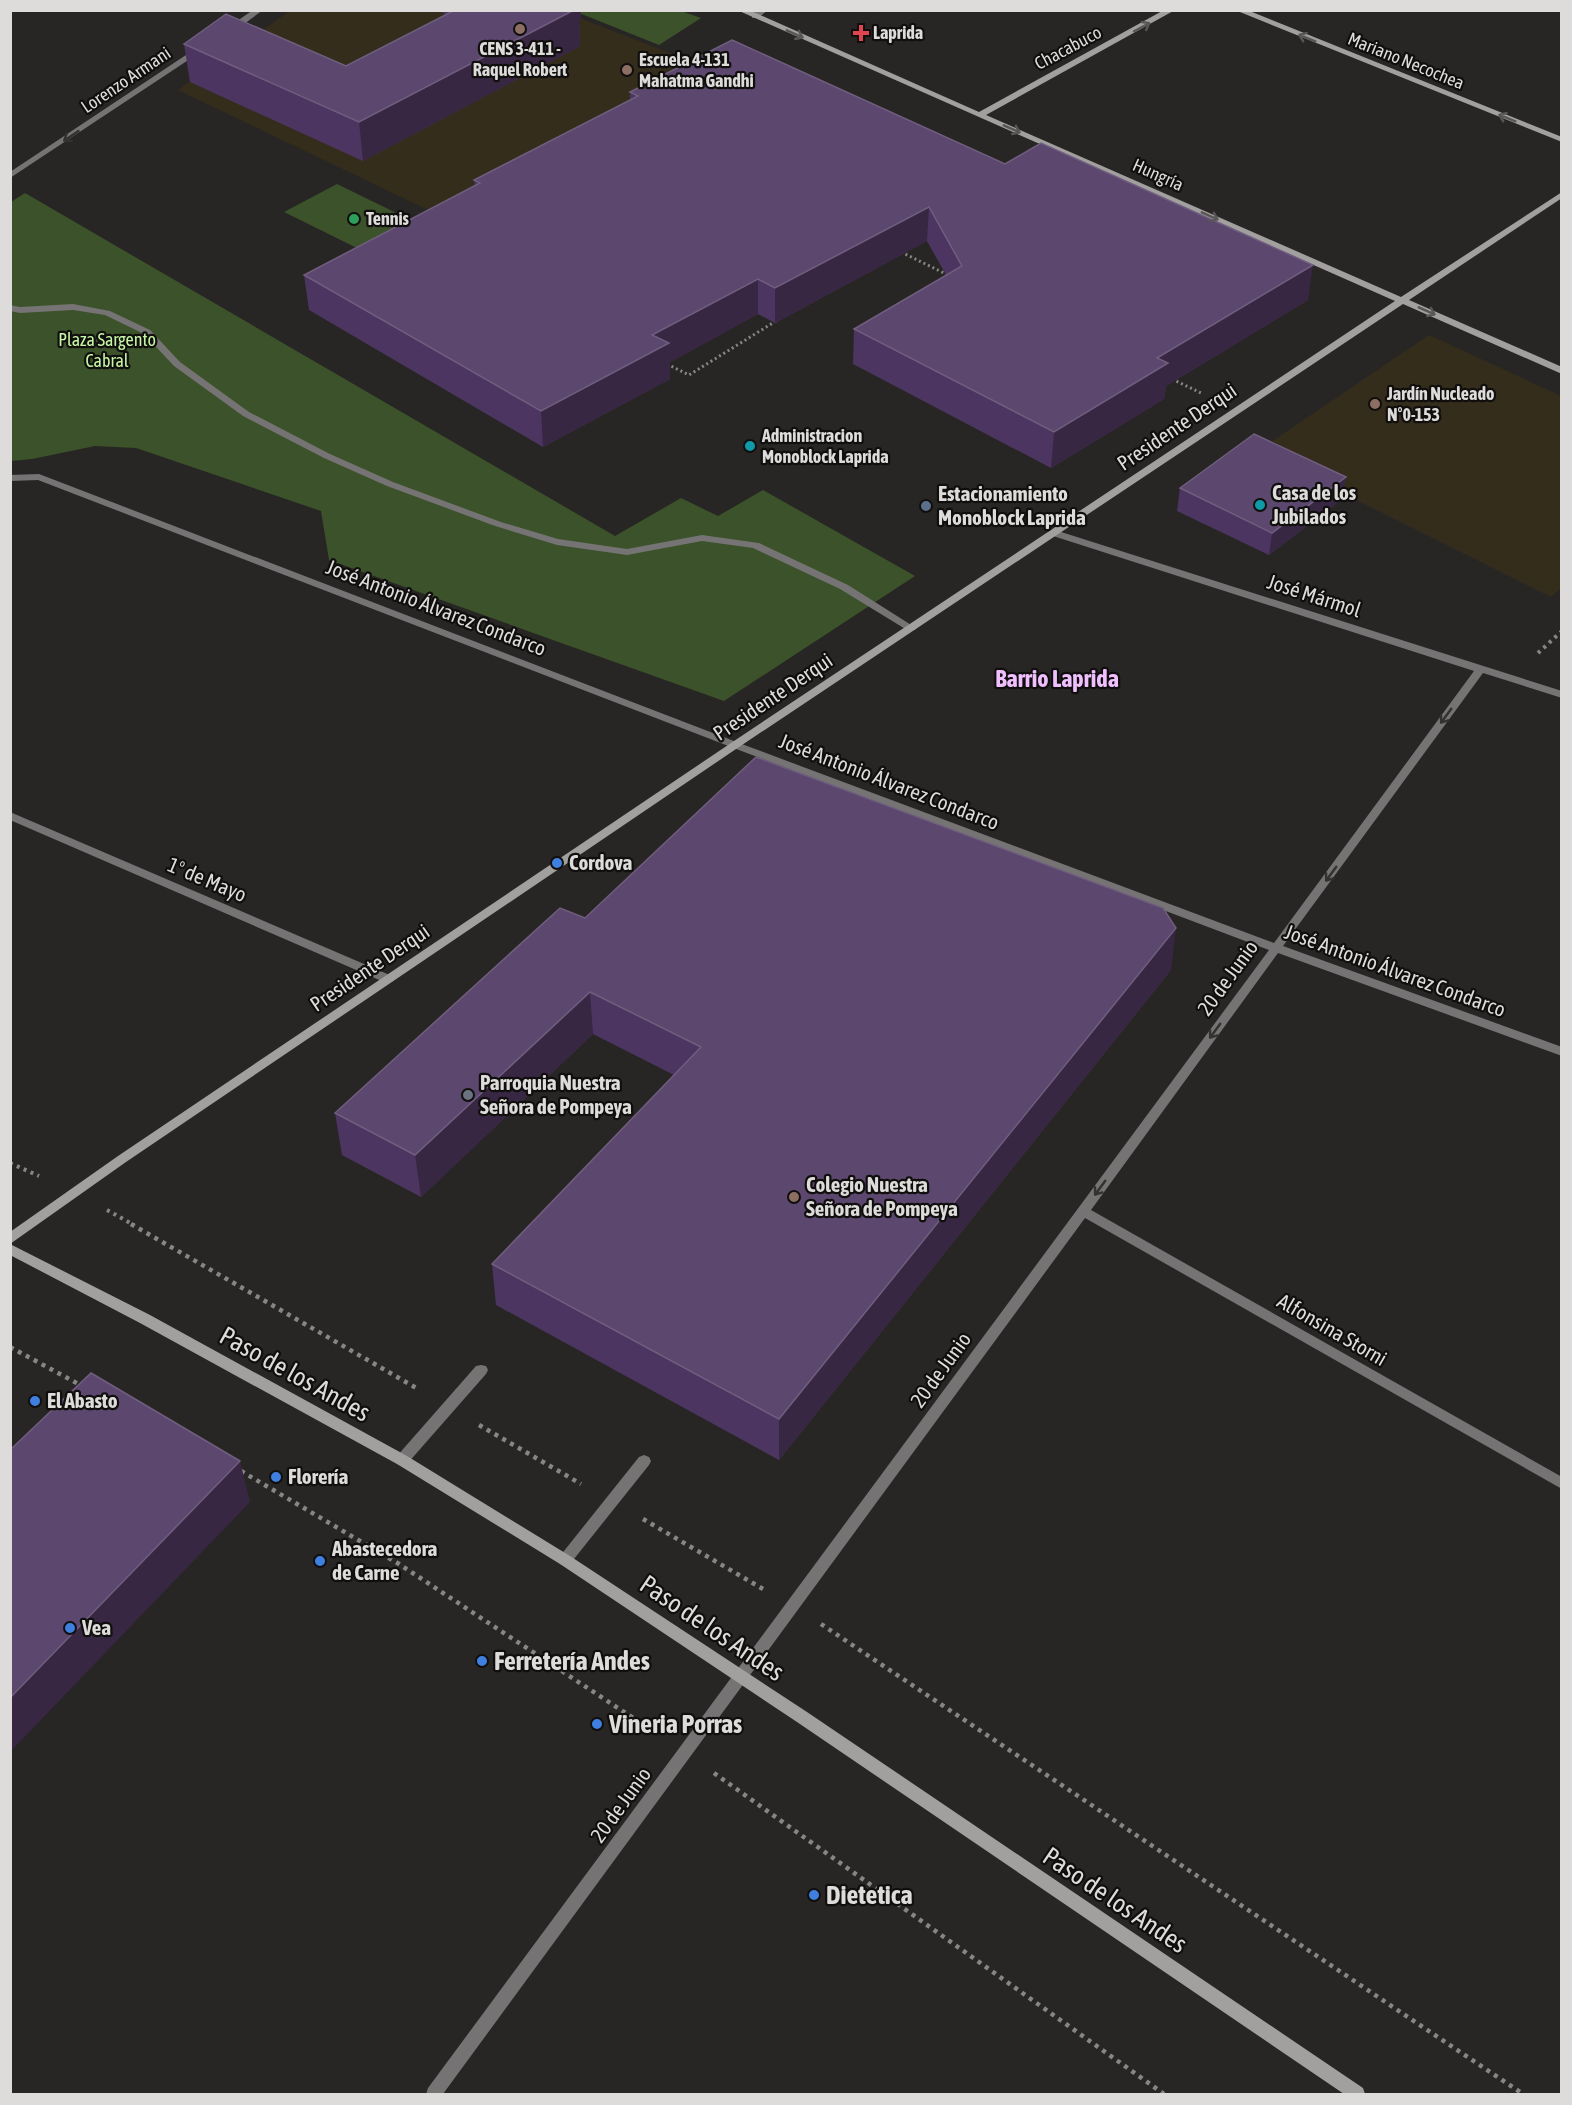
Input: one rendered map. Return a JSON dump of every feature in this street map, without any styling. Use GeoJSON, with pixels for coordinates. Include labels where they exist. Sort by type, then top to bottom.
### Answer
{"type":"FeatureCollection","features":[{"type":"Feature","properties":{"kind":"street"},"geometry":{"type":"LineString","coordinates":[[220,36],[259,10]]}},
{"type":"Feature","properties":{"kind":"street","name":"Hungría"},"geometry":{"type":"LineString","coordinates":[[741,10],[1562,370]]}},
{"type":"Feature","properties":{"kind":"street"},"geometry":{"type":"LineString","coordinates":[[755,16],[764,10]]}},
{"type":"Feature","properties":{"kind":"street","name":"Chacabuco"},"geometry":{"type":"LineString","coordinates":[[979,115],[1172,10]]}},
{"type":"Feature","properties":{"kind":"street","name":"Mariano Necochea"},"geometry":{"type":"LineString","coordinates":[[1239,10],[1562,140]]}},
{"type":"Feature","properties":{"kind":"street","name":"Lorenzo Armani"},"geometry":{"type":"LineString","coordinates":[[10,176],[211,43]]}},
{"type":"Feature","properties":{"kind":"street","name":"Presidente Derqui"},"geometry":{"type":"LineString","coordinates":[[10,1239],[122,1159],[735,745],[1562,194]]}},
{"type":"Feature","properties":{"kind":"street"},"geometry":{"type":"LineString","coordinates":[[10,308],[20,310],[73,307],[107,314],[147,332],[177,364],[246,414],[327,456],[390,484],[498,524],[557,542],[627,552],[702,538],[755,545],[844,587],[911,628]]}},
{"type":"Feature","properties":{"kind":"street","name":"José Antonio Álvarez Condarco"},"geometry":{"type":"LineString","coordinates":[[10,477],[39,477],[735,745],[1276,948],[1562,1052]]}},
{"type":"Feature","properties":{"kind":"street","name":"José Mármol"},"geometry":{"type":"LineString","coordinates":[[1054,533],[1562,695]]}},
{"type":"Feature","properties":{"kind":"street","name":"20 de Junio"},"geometry":{"type":"LineString","coordinates":[[434,2094],[1481,669]]}},
{"type":"Feature","properties":{"kind":"street","name":"1° de Mayo"},"geometry":{"type":"LineString","coordinates":[[10,816],[388,979]]}},
{"type":"Feature","properties":{"kind":"street","name":"Alfonsina Storni"},"geometry":{"type":"LineString","coordinates":[[1083,1211],[1562,1484]]}},
{"type":"Feature","properties":{"kind":"street","name":"Paso de los Andes"},"geometry":{"type":"LineString","coordinates":[[10,1249],[145,1318],[402,1460],[565,1560],[1357,2094]]}},
{"type":"Feature","properties":{"kind":"street"},"geometry":{"type":"LineString","coordinates":[[402,1460],[481,1370]]}},
{"type":"Feature","properties":{"kind":"street"},"geometry":{"type":"LineString","coordinates":[[565,1560],[644,1461]]}},
{"type":"Feature","properties":{"kind":"path"},"geometry":{"type":"LineString","coordinates":[[892,248],[955,278]]}},
{"type":"Feature","properties":{"kind":"path"},"geometry":{"type":"LineString","coordinates":[[658,359],[689,375],[776,321]]}},
{"type":"Feature","properties":{"kind":"path"},"geometry":{"type":"LineString","coordinates":[[1167,377],[1236,410]]}},
{"type":"Feature","properties":{"kind":"path"},"geometry":{"type":"LineString","coordinates":[[10,1347],[92,1391]]}},
{"type":"Feature","properties":{"kind":"path"},"geometry":{"type":"LineString","coordinates":[[236,1469],[318,1513],[685,1752],[1164,2094]]}},
{"type":"Feature","properties":{"kind":"shaded area"},"geometry":{"type":"Polygon","coordinates":[[[291,10],[562,11],[708,68],[445,218],[178,90],[291,10]]]}},
{"type":"Feature","properties":{"kind":"shaded area"},"geometry":{"type":"Polygon","coordinates":[[[1429,335],[1561,396],[1561,588],[1551,597],[1258,451],[1429,335]]]}},
{"type":"Feature","properties":{"kind":"green space"},"geometry":{"type":"Polygon","coordinates":[[[574,11],[681,11],[701,18],[659,45],[574,11]]]}},
{"type":"Feature","properties":{"kind":"green space","name":"Tennis"},"geometry":{"type":"Polygon","coordinates":[[[337,184],[423,226],[371,255],[284,212],[337,184]]]}},
{"type":"Feature","properties":{"kind":"green space","name":"Plaza Sargento Cabral"},"geometry":{"type":"Polygon","coordinates":[[[25,193],[615,536],[681,498],[718,516],[763,490],[915,576],[724,701],[329,560],[321,511],[136,448],[95,446],[11,461],[11,202],[25,193]]]}},
{"type":"Feature","properties":{"kind":"building"},"geometry":{"type":"Polygon","coordinates":[[[455,10],[574,10],[359,122],[184,44],[226,14],[346,66],[455,10]]]}},
{"type":"Feature","properties":{"kind":"building"},"geometry":{"type":"Polygon","coordinates":[[[732,40],[1005,164],[1041,143],[1313,265],[1157,358],[1168,363],[1054,432],[854,329],[962,266],[929,207],[775,288],[758,279],[652,335],[669,343],[541,411],[304,275],[480,183],[474,180],[638,96],[630,92],[732,40]]]}},
{"type":"Feature","properties":{"kind":"building"},"geometry":{"type":"Polygon","coordinates":[[[1254,434],[1346,477],[1272,533],[1180,488],[1254,434]]]}},
{"type":"Feature","properties":{"kind":"building","name":"Colegio Nuestra Señora de Pompeya"},"geometry":{"type":"Polygon","coordinates":[[[756,757],[1163,908],[1176,928],[779,1419],[492,1264],[701,1047],[590,992],[415,1155],[335,1113],[560,908],[585,918],[756,757]]]}},
{"type":"Feature","properties":{"kind":"building","name":"Vea"},"geometry":{"type":"Polygon","coordinates":[[[91,1373],[240,1461],[10,1698],[10,1450],[91,1373]]]}},
{"type":"Feature","properties":{"kind":"place","name":"CENS 3-411 - Raquel Robert"},"geometry":{"type":"Point","coordinates":[520,29]}},
{"type":"Feature","properties":{"kind":"place","name":"Laprida"},"geometry":{"type":"Point","coordinates":[861,33]}},
{"type":"Feature","properties":{"kind":"place","name":"Escuela 4-131 Mahatma Gandhi"},"geometry":{"type":"Point","coordinates":[627,70]}},
{"type":"Feature","properties":{"kind":"place","name":"Tennis"},"geometry":{"type":"Point","coordinates":[354,219]}},
{"type":"Feature","properties":{"kind":"place","name":"Jardín Nucleado N°0-153"},"geometry":{"type":"Point","coordinates":[1375,404]}},
{"type":"Feature","properties":{"kind":"place","name":"Administracion Monoblock Laprida"},"geometry":{"type":"Point","coordinates":[750,446]}},
{"type":"Feature","properties":{"kind":"place","name":"Casa de los Jubilados"},"geometry":{"type":"Point","coordinates":[1260,505]}},
{"type":"Feature","properties":{"kind":"place","name":"Estacionamiento Monoblock Laprida"},"geometry":{"type":"Point","coordinates":[926,506]}},
{"type":"Feature","properties":{"kind":"place","name":"Cordova"},"geometry":{"type":"Point","coordinates":[557,863]}},
{"type":"Feature","properties":{"kind":"place","name":"Parroquia Nuestra Señora de Pompeya"},"geometry":{"type":"Point","coordinates":[468,1095]}},
{"type":"Feature","properties":{"kind":"place","name":"Colegio Nuestra Señora de Pompeya"},"geometry":{"type":"Point","coordinates":[794,1197]}},
{"type":"Feature","properties":{"kind":"place","name":"El Abasto"},"geometry":{"type":"Point","coordinates":[35,1401]}},
{"type":"Feature","properties":{"kind":"place","name":"Florería"},"geometry":{"type":"Point","coordinates":[276,1477]}},
{"type":"Feature","properties":{"kind":"place","name":"Abastecedora de Carne"},"geometry":{"type":"Point","coordinates":[320,1561]}},
{"type":"Feature","properties":{"kind":"place","name":"Vea"},"geometry":{"type":"Point","coordinates":[70,1628]}},
{"type":"Feature","properties":{"kind":"place","name":"Ferretería Andes"},"geometry":{"type":"Point","coordinates":[482,1661]}},
{"type":"Feature","properties":{"kind":"place","name":"Vineria Porras"},"geometry":{"type":"Point","coordinates":[597,1724]}},
{"type":"Feature","properties":{"kind":"place","name":"Dietetica"},"geometry":{"type":"Point","coordinates":[814,1895]}},
{"type":"Feature","properties":{"kind":"district","name":"Barrio Laprida"},"geometry":{"type":"Point","coordinates":[1057,679]}}]}
